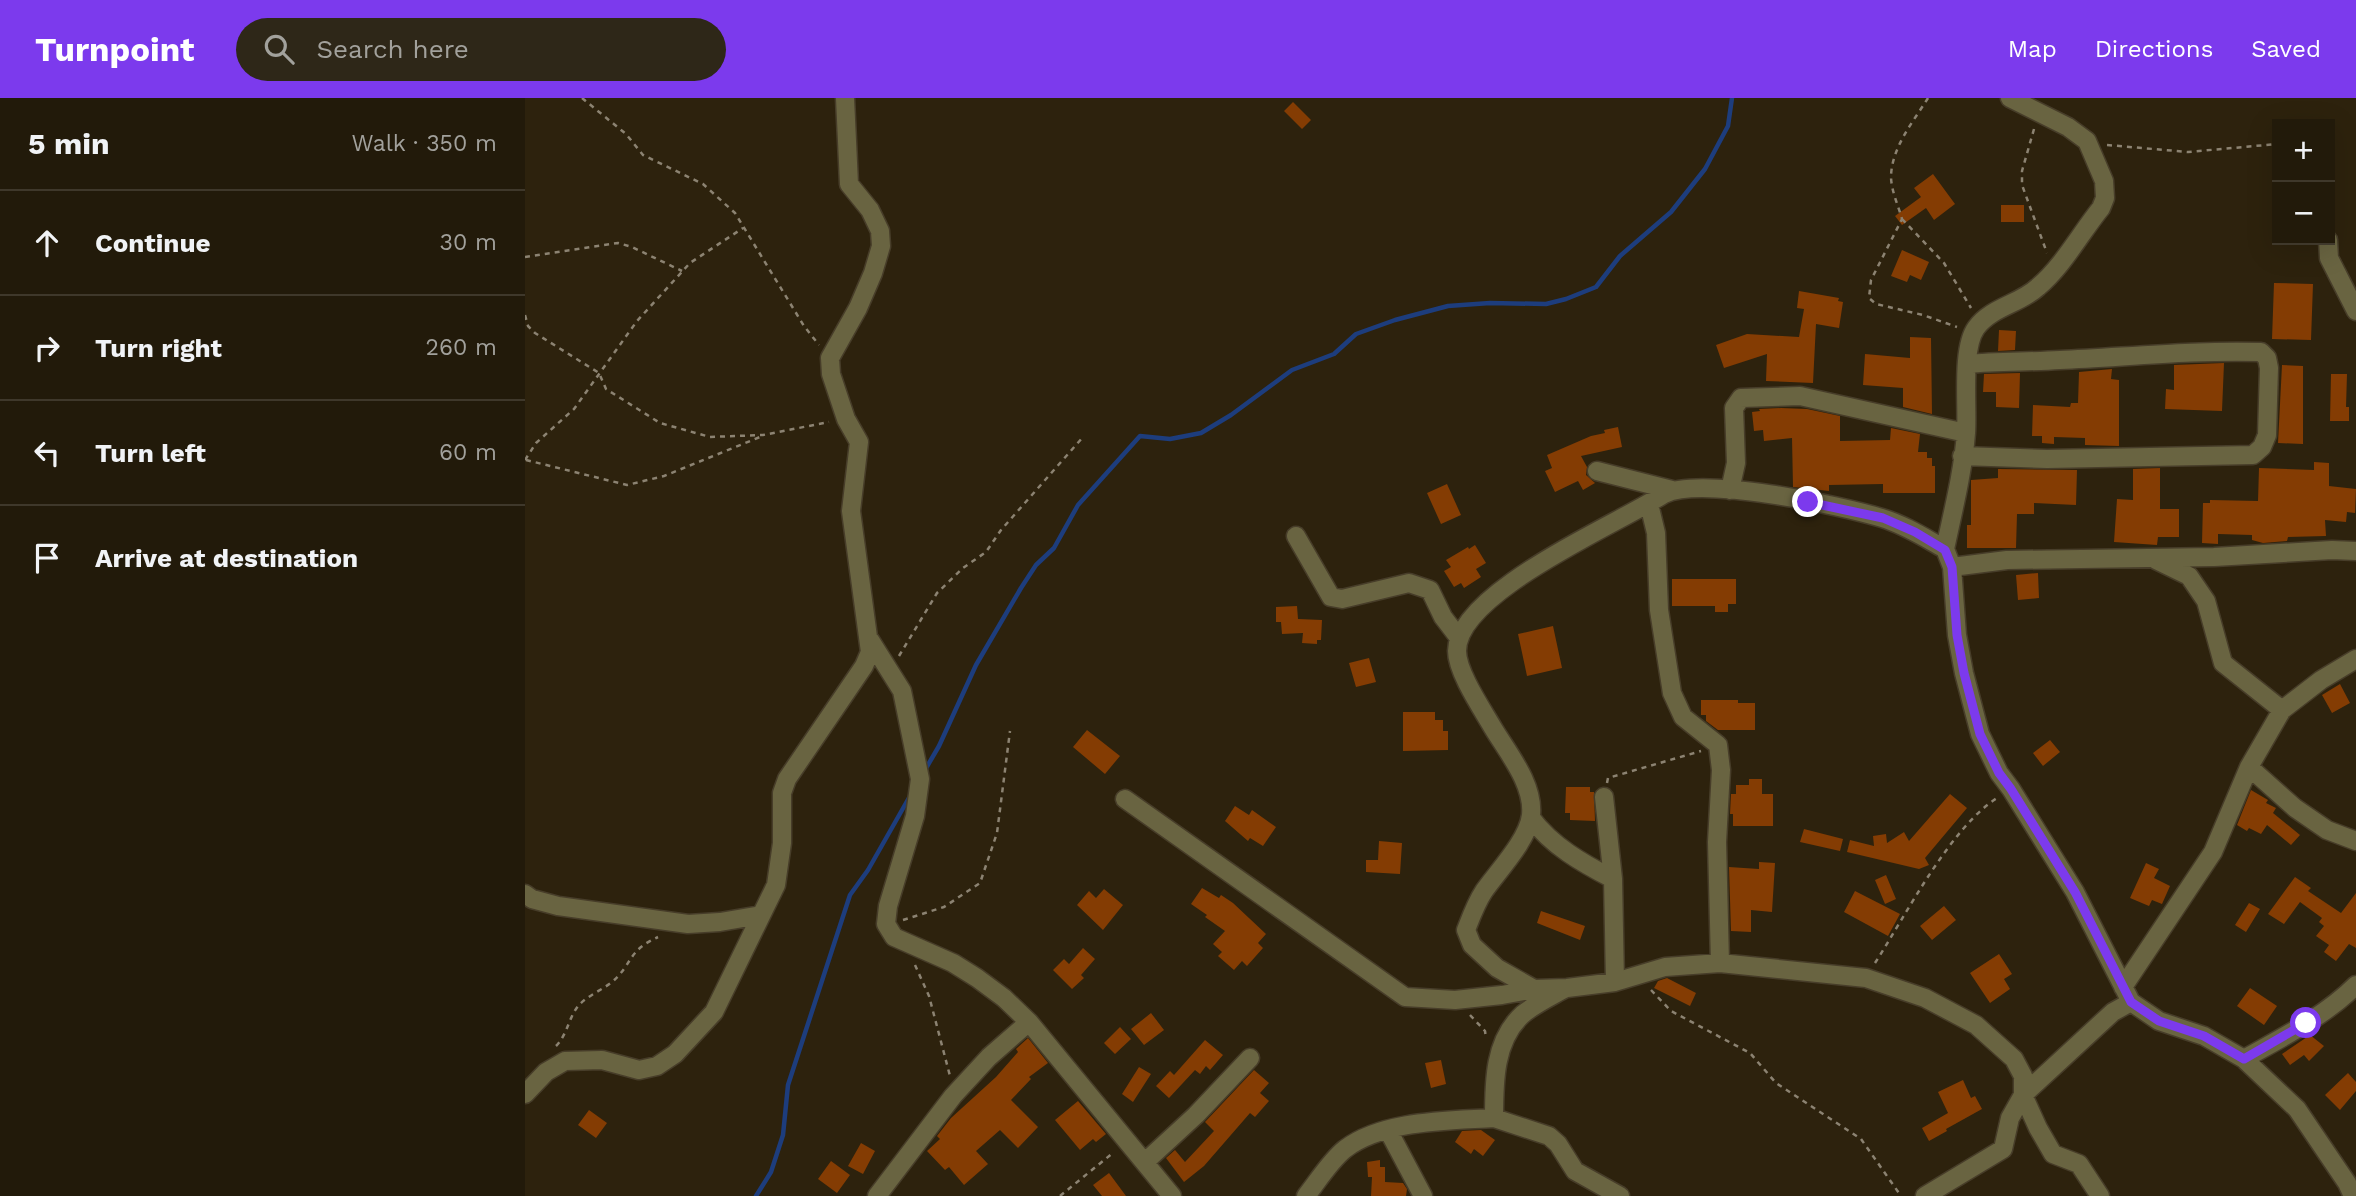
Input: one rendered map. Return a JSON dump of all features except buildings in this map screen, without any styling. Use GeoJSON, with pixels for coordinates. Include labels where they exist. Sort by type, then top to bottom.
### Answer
{"type":"FeatureCollection","features":[{"type":"Feature","properties":{"kind":"street"},"geometry":{"type":"LineString","coordinates":[[525,1094],[546,1072],[565,1061],[601,1060],[639,1070],[657,1066],[675,1054],[714,1012],[776,885],[782,843],[782,793],[787,779],[864,666],[870,652],[851,511],[859,442],[846,419],[831,374],[830,358],[858,308],[881,246],[880,231],[870,210],[849,184],[845,98]]}},
{"type":"Feature","properties":{"kind":"street"},"geometry":{"type":"LineString","coordinates":[[2010,98],[2069,127],[2087,141],[2102,173],[2105,198],[2101,208],[2053,272],[2035,290],[1991,313],[1973,332],[1967,363],[1966,433],[1945,550],[1952,567],[1957,635],[1970,701],[1990,758],[2075,892],[2127,994],[2159,1021],[2204,1036],[2244,1059],[2297,1109],[2352,1185]]}},
{"type":"Feature","properties":{"kind":"street"},"geometry":{"type":"LineString","coordinates":[[2328,245],[2329,258],[2356,311]]}},
{"type":"Feature","properties":{"kind":"street"},"geometry":{"type":"LineString","coordinates":[[1962,456],[2047,459],[2253,455],[2262,447],[2267,435],[2269,368],[2267,358],[2261,352],[2213,350],[2056,361],[1967,363]]}},
{"type":"Feature","properties":{"kind":"street"},"geometry":{"type":"LineString","coordinates":[[1730,490],[1737,463],[1734,408],[1741,398],[1800,396],[1966,433]]}},
{"type":"Feature","properties":{"kind":"street"},"geometry":{"type":"LineString","coordinates":[[1597,471],[1672,490]]}},
{"type":"Feature","properties":{"kind":"street"},"geometry":{"type":"LineString","coordinates":[[1613,879],[1582,862],[1544,835],[1531,818],[1529,796],[1522,776],[1486,717],[1464,674],[1457,653],[1459,638],[1487,599],[1513,580],[1672,490],[1691,487],[1808,502],[1883,518],[1915,532],[1945,550]]}},
{"type":"Feature","properties":{"kind":"street"},"geometry":{"type":"LineString","coordinates":[[1649,504],[1656,533],[1659,610],[1672,694],[1683,717],[1718,745],[1721,770],[1717,842],[1720,963]]}},
{"type":"Feature","properties":{"kind":"street"},"geometry":{"type":"LineString","coordinates":[[1296,536],[1331,597],[1342,600],[1409,583],[1420,586],[1430,590],[1443,617],[1459,638]]}},
{"type":"Feature","properties":{"kind":"street"},"geometry":{"type":"LineString","coordinates":[[1952,567],[2007,560],[2214,557],[2356,551]]}},
{"type":"Feature","properties":{"kind":"street"},"geometry":{"type":"LineString","coordinates":[[2150,557],[2189,576],[2206,601],[2223,663],[2282,710]]}},
{"type":"Feature","properties":{"kind":"street"},"geometry":{"type":"LineString","coordinates":[[870,640],[902,691],[920,779],[915,816],[888,906],[886,924],[894,937],[905,944],[953,963],[1004,998],[1029,1022],[1172,1196]]}},
{"type":"Feature","properties":{"kind":"street"},"geometry":{"type":"LineString","coordinates":[[1925,1196],[2003,1149],[2010,1118],[2023,1095],[2113,1012],[2127,994],[2213,852],[2249,767],[2282,710],[2321,680],[2356,659]]}},
{"type":"Feature","properties":{"kind":"street"},"geometry":{"type":"LineString","coordinates":[[2249,767],[2295,808],[2327,830],[2356,841]]}},
{"type":"Feature","properties":{"kind":"street"},"geometry":{"type":"LineString","coordinates":[[1604,797],[1613,879],[1615,982]]}},
{"type":"Feature","properties":{"kind":"street"},"geometry":{"type":"LineString","coordinates":[[1125,799],[1405,996],[1455,1000],[1615,982],[1665,967],[1720,963],[1865,978],[1925,998],[1976,1024],[2014,1059],[2023,1076],[2023,1095],[2053,1154],[2080,1164],[2100,1196]]}},
{"type":"Feature","properties":{"kind":"street"},"geometry":{"type":"LineString","coordinates":[[1531,818],[1515,848],[1480,898],[1466,930],[1472,945],[1497,968],[1534,989]]}},
{"type":"Feature","properties":{"kind":"street"},"geometry":{"type":"LineString","coordinates":[[525,894],[532,899],[558,906],[688,924],[761,915]]}},
{"type":"Feature","properties":{"kind":"street"},"geometry":{"type":"LineString","coordinates":[[2244,1059],[2306,1023],[2345,996],[2356,985]]}},
{"type":"Feature","properties":{"kind":"street"},"geometry":{"type":"LineString","coordinates":[[1494,1118],[1494,1072],[1507,1033],[1523,1014],[1567,988]]}},
{"type":"Feature","properties":{"kind":"street"},"geometry":{"type":"LineString","coordinates":[[877,1196],[953,1096],[989,1057],[1029,1022]]}},
{"type":"Feature","properties":{"kind":"street"},"geometry":{"type":"LineString","coordinates":[[1145,1162],[1196,1115],[1250,1058]]}},
{"type":"Feature","properties":{"kind":"street"},"geometry":{"type":"LineString","coordinates":[[1307,1196],[1343,1150],[1367,1135],[1429,1122],[1494,1118],[1549,1136],[1558,1144],[1575,1171],[1620,1196]]}},
{"type":"Feature","properties":{"kind":"street"},"geometry":{"type":"LineString","coordinates":[[1388,1130],[1423,1196]]}},
{"type":"Feature","properties":{"kind":"path"},"geometry":{"type":"LineString","coordinates":[[582,98],[626,134],[643,155],[703,184],[735,213],[804,326],[830,358]]}},
{"type":"Feature","properties":{"kind":"path"},"geometry":{"type":"LineString","coordinates":[[1902,219],[1871,280],[1869,298],[1876,304],[1923,315],[1973,332],[1970,304],[1944,263],[1902,219],[1891,179],[1899,145],[1928,98]]}},
{"type":"Feature","properties":{"kind":"path"},"geometry":{"type":"LineString","coordinates":[[2042,113],[2036,121],[2022,171],[2022,185],[2053,272]]}},
{"type":"Feature","properties":{"kind":"path"},"geometry":{"type":"LineString","coordinates":[[2087,141],[2119,147],[2188,152],[2272,144]]}},
{"type":"Feature","properties":{"kind":"path"},"geometry":{"type":"LineString","coordinates":[[743,228],[689,263],[637,321],[574,409],[536,443],[525,460],[628,485],[664,476],[763,435]]}},
{"type":"Feature","properties":{"kind":"path"},"geometry":{"type":"LineString","coordinates":[[525,257],[618,243],[682,271]]}},
{"type":"Feature","properties":{"kind":"path"},"geometry":{"type":"LineString","coordinates":[[525,315],[528,326],[534,333],[599,373],[606,389],[660,424],[710,437],[763,435],[846,419]]}},
{"type":"Feature","properties":{"kind":"path"},"geometry":{"type":"LineString","coordinates":[[890,671],[937,593],[963,568],[986,552],[1000,530],[1083,437]]}},
{"type":"Feature","properties":{"kind":"path"},"geometry":{"type":"LineString","coordinates":[[886,924],[944,907],[980,883],[997,833],[1010,731]]}},
{"type":"Feature","properties":{"kind":"path"},"geometry":{"type":"LineString","coordinates":[[1604,797],[1608,778],[1680,759],[1718,745]]}},
{"type":"Feature","properties":{"kind":"path"},"geometry":{"type":"LineString","coordinates":[[1865,978],[1947,849],[1973,817],[2011,789]]}},
{"type":"Feature","properties":{"kind":"path"},"geometry":{"type":"LineString","coordinates":[[554,1049],[563,1039],[579,1004],[614,981],[635,951],[644,944],[688,924]]}},
{"type":"Feature","properties":{"kind":"path"},"geometry":{"type":"LineString","coordinates":[[905,944],[929,996],[953,1096]]}},
{"type":"Feature","properties":{"kind":"path"},"geometry":{"type":"LineString","coordinates":[[1648,986],[1671,1011],[1750,1053],[1776,1083],[1861,1139],[1901,1196]]}},
{"type":"Feature","properties":{"kind":"path"},"geometry":{"type":"LineString","coordinates":[[1455,1000],[1485,1031],[1487,1044]]}},
{"type":"Feature","properties":{"kind":"path"},"geometry":{"type":"LineString","coordinates":[[1060,1196],[1127,1142]]}},
{"type":"Feature","properties":{"kind":"waterway"},"geometry":{"type":"LineString","coordinates":[[925,770],[939,746],[976,665],[1021,588],[1036,565],[1054,548],[1078,505],[1140,436],[1170,439],[1201,433],[1231,415],[1292,370],[1334,354],[1356,334],[1395,320],[1448,306],[1490,303],[1546,304],[1596,287],[1620,256],[1671,212],[1705,169],[1728,126],[1732,98]]}},
{"type":"Feature","properties":{"kind":"waterway"},"geometry":{"type":"LineString","coordinates":[[756,1196],[771,1172],[783,1135],[788,1085],[850,895],[868,870],[910,796]]}},
{"type":"Feature","properties":{"kind":"route"},"geometry":{"type":"LineString","coordinates":[[1808,502],[1883,518],[1915,532],[1945,550],[1952,567],[1957,635],[1964,673],[1980,734],[1999,773],[2075,892],[2131,1002],[2159,1021],[2204,1036],[2244,1059],[2306,1023]]}}]}
